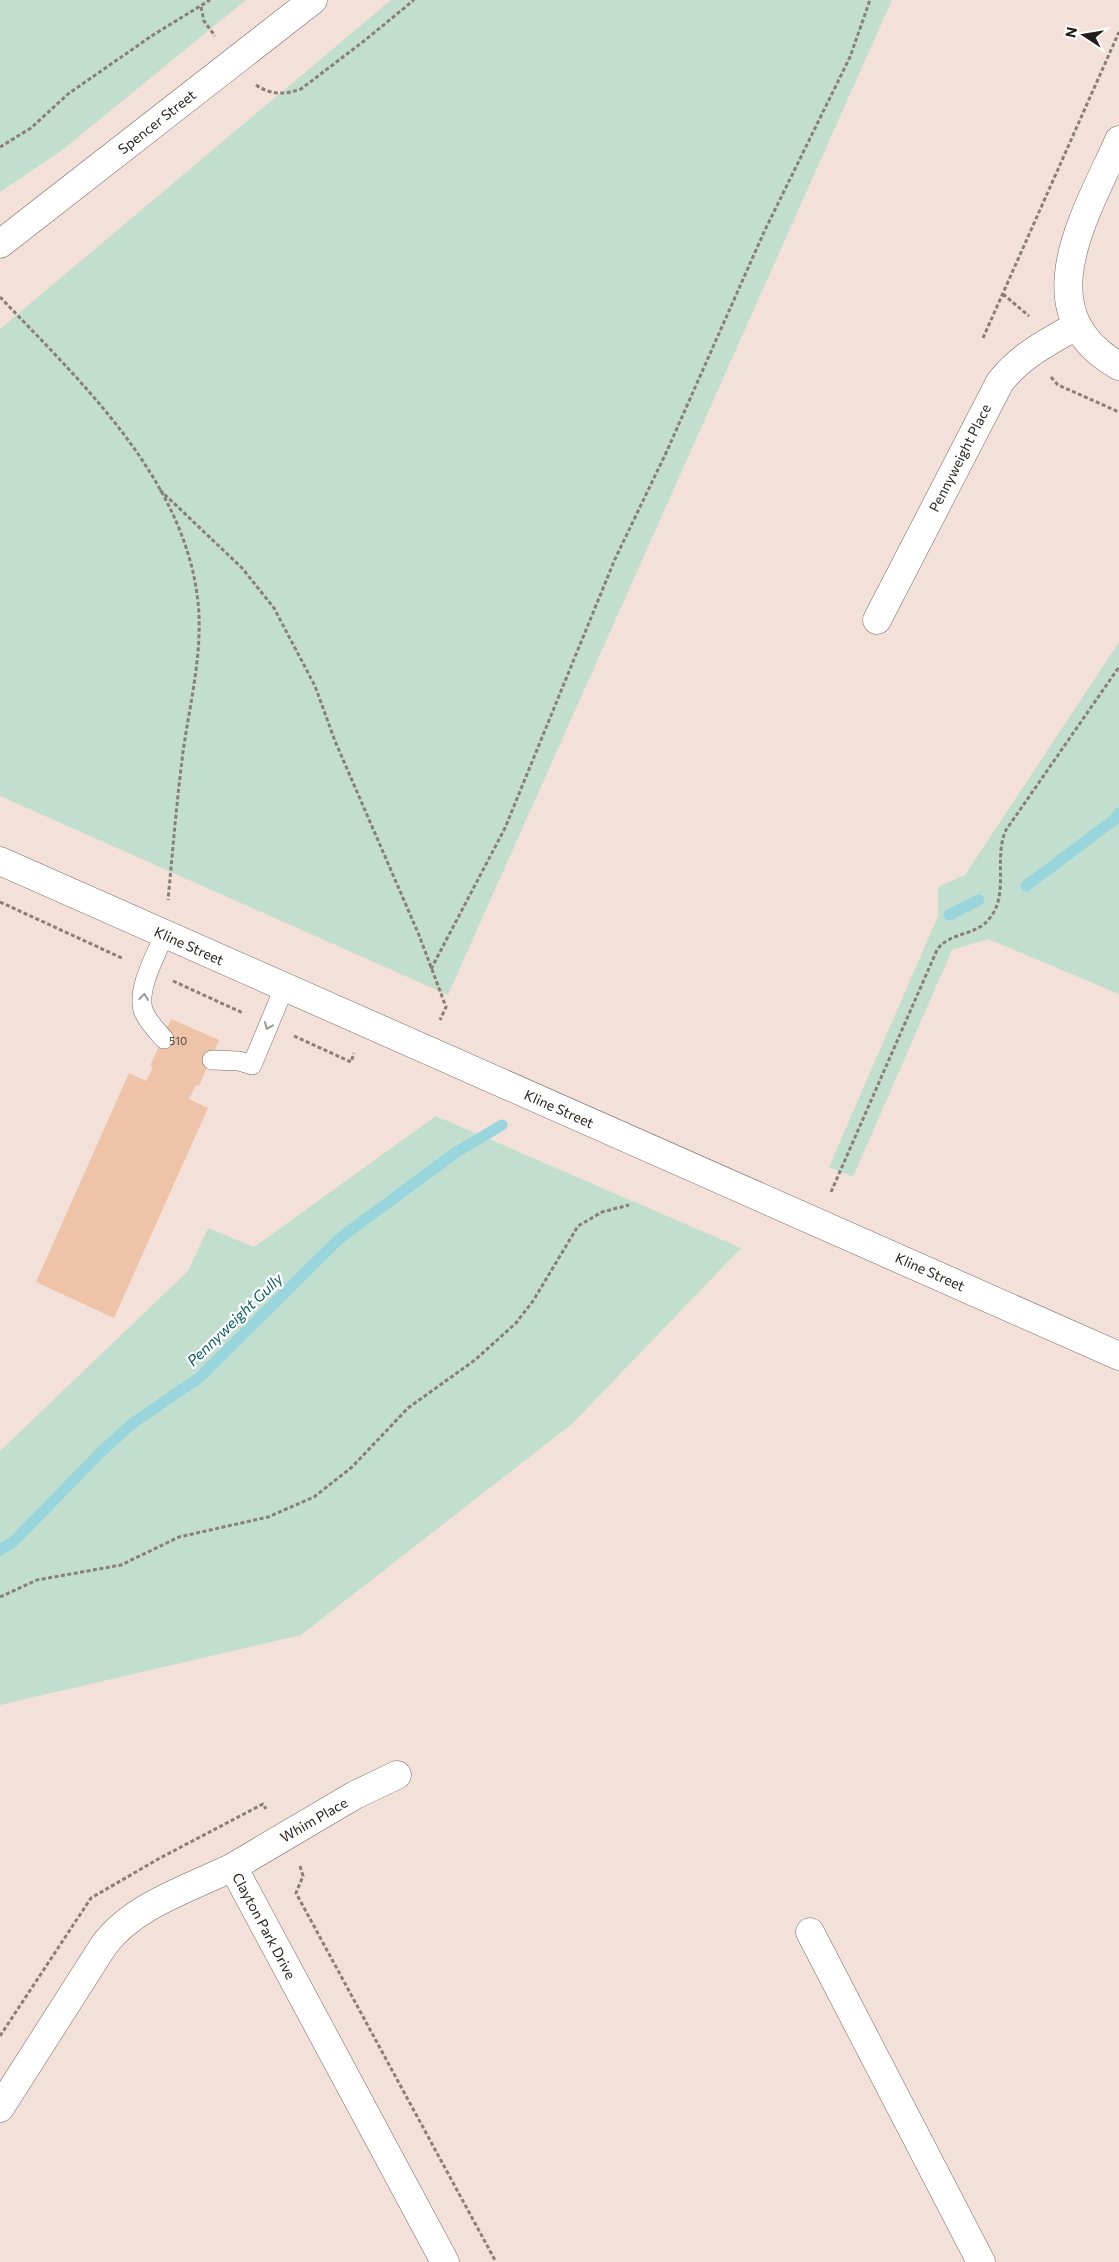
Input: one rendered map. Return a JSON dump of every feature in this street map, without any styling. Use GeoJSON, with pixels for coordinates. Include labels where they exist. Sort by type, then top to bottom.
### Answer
{"type":"FeatureCollection","features":[{"type":"Feature","properties":{"kind":"street","name":"Spencer Street"},"geometry":{"type":"LineString","coordinates":[[0,244],[313,0]]}},
{"type":"Feature","properties":{"kind":"street"},"geometry":{"type":"LineString","coordinates":[[1119,140],[1077,234],[1070,257],[1068,294],[1076,326],[1090,346],[1119,366]]}},
{"type":"Feature","properties":{"kind":"street","name":"Pennyweight Place"},"geometry":{"type":"LineString","coordinates":[[877,620],[1000,382],[1013,366],[1030,352],[1076,326]]}},
{"type":"Feature","properties":{"kind":"street","name":"Kline Street"},"geometry":{"type":"LineString","coordinates":[[0,861],[1119,1356]]}},
{"type":"Feature","properties":{"kind":"street","name":"Whim Place"},"geometry":{"type":"LineString","coordinates":[[233,1867],[356,1795],[397,1776]]}},
{"type":"Feature","properties":{"kind":"street","name":"Clayton Park Drive"},"geometry":{"type":"LineString","coordinates":[[0,2108],[104,1945],[117,1929],[136,1914],[233,1867],[445,2262]]}},
{"type":"Feature","properties":{"kind":"street"},"geometry":{"type":"LineString","coordinates":[[810,1932],[981,2262]]}},
{"type":"Feature","properties":{"kind":"lane"},"geometry":{"type":"LineString","coordinates":[[164,935],[144,992],[143,1010],[164,1039]]}},
{"type":"Feature","properties":{"kind":"lane"},"geometry":{"type":"LineString","coordinates":[[212,1060],[239,1061],[252,1065],[284,988]]}},
{"type":"Feature","properties":{"kind":"path"},"geometry":{"type":"LineString","coordinates":[[0,147],[31,128],[68,94],[153,35],[210,0]]}},
{"type":"Feature","properties":{"kind":"path"},"geometry":{"type":"LineString","coordinates":[[431,969],[505,828],[615,558],[670,444],[764,232],[850,57],[870,0]]}},
{"type":"Feature","properties":{"kind":"path"},"geometry":{"type":"LineString","coordinates":[[983,338],[1119,32]]}},
{"type":"Feature","properties":{"kind":"path"},"geometry":{"type":"LineString","coordinates":[[0,297],[96,398],[125,437],[158,488],[190,558],[198,604],[197,644],[180,773],[164,935]]}},
{"type":"Feature","properties":{"kind":"path"},"geometry":{"type":"LineString","coordinates":[[158,488],[242,568],[274,608],[315,686],[335,742],[418,935],[446,1007],[425,1050]]}},
{"type":"Feature","properties":{"kind":"path"},"geometry":{"type":"LineString","coordinates":[[818,1223],[937,950],[946,940],[978,928],[992,915],[999,895],[1001,852],[1006,830],[1119,667]]}},
{"type":"Feature","properties":{"kind":"path"},"geometry":{"type":"LineString","coordinates":[[0,902],[351,1062],[356,1050]]}},
{"type":"Feature","properties":{"kind":"path"},"geometry":{"type":"LineString","coordinates":[[0,1597],[37,1580],[121,1566],[179,1537],[268,1517],[314,1497],[352,1467],[408,1408],[475,1360],[516,1323],[533,1302],[578,1226],[602,1212],[629,1205]]}},
{"type":"Feature","properties":{"kind":"path"},"geometry":{"type":"LineString","coordinates":[[283,1837],[302,1869],[303,1876],[296,1893],[496,2262]]}},
{"type":"Feature","properties":{"kind":"green space"},"geometry":{"type":"Polygon","coordinates":[[[0,0],[246,0],[61,151],[0,192],[0,0]]]}},
{"type":"Feature","properties":{"kind":"green space"},"geometry":{"type":"Polygon","coordinates":[[[391,0],[892,0],[448,995],[0,796],[0,329],[391,0]]]}},
{"type":"Feature","properties":{"kind":"green space"},"geometry":{"type":"Polygon","coordinates":[[[1119,642],[1119,994],[988,939],[952,950],[853,1177],[829,1167],[938,916],[938,887],[965,875],[1119,642]]]}},
{"type":"Feature","properties":{"kind":"green space"},"geometry":{"type":"Polygon","coordinates":[[[436,1116],[741,1248],[573,1423],[301,1635],[0,1705],[0,1451],[188,1271],[208,1228],[254,1247],[436,1116]]]}},
{"type":"Feature","properties":{"kind":"building"},"geometry":{"type":"Polygon","coordinates":[[[171,1019],[219,1040],[199,1086],[196,1085],[189,1099],[208,1108],[114,1318],[36,1282],[129,1073],[146,1081],[153,1067],[150,1066],[171,1019]]]}},
{"type":"Feature","properties":{"kind":"waterway","name":"Pennyweight Gully"},"geometry":{"type":"LineString","coordinates":[[1026,886],[1115,819],[1119,813]]}},
{"type":"Feature","properties":{"kind":"waterway","name":"Pennyweight Gully"},"geometry":{"type":"LineString","coordinates":[[949,915],[979,900]]}},
{"type":"Feature","properties":{"kind":"waterway","name":"Pennyweight Gully"},"geometry":{"type":"LineString","coordinates":[[0,1550],[14,1541],[103,1450],[133,1423],[200,1377],[340,1238],[455,1153],[502,1125]]}}]}
